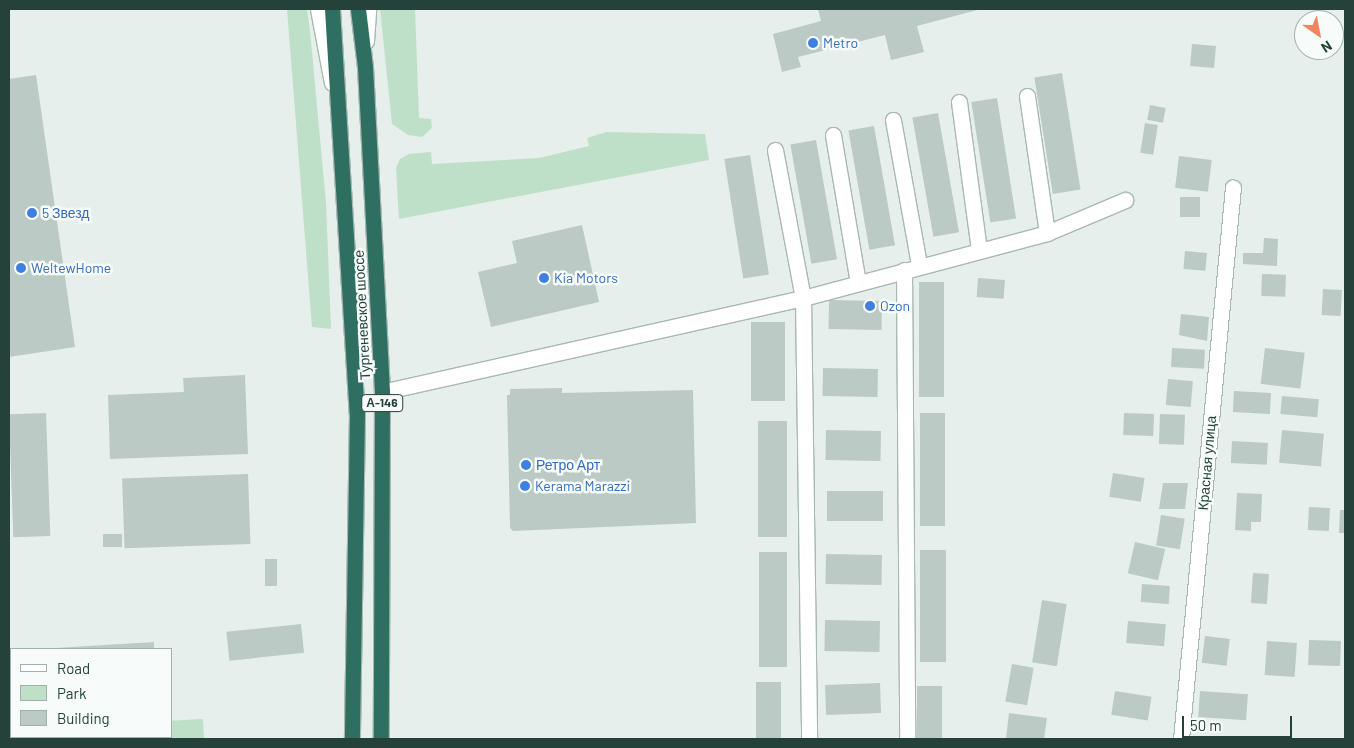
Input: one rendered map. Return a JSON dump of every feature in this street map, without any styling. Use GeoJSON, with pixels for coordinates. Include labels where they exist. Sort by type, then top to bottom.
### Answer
{"type":"FeatureCollection","features":[{"type":"Feature","properties":{"kind":"highway","name":"Тургеневское шоссе"},"geometry":{"type":"LineString","coordinates":[[332,9],[357,413],[352,739]]}},
{"type":"Feature","properties":{"kind":"highway","name":"Тургеневское шоссе"},"geometry":{"type":"LineString","coordinates":[[358,9],[365,67],[382,392],[382,739]]}},
{"type":"Feature","properties":{"kind":"street"},"geometry":{"type":"LineString","coordinates":[[318,9],[337,114]]}},
{"type":"Feature","properties":{"kind":"street"},"geometry":{"type":"LineString","coordinates":[[365,67],[368,9]]}},
{"type":"Feature","properties":{"kind":"street"},"geometry":{"type":"LineString","coordinates":[[1026,96],[1047,233]]}},
{"type":"Feature","properties":{"kind":"street"},"geometry":{"type":"LineString","coordinates":[[959,102],[979,250]]}},
{"type":"Feature","properties":{"kind":"street"},"geometry":{"type":"LineString","coordinates":[[892,120],[920,265]]}},
{"type":"Feature","properties":{"kind":"street"},"geometry":{"type":"LineString","coordinates":[[833,135],[858,283]]}},
{"type":"Feature","properties":{"kind":"street"},"geometry":{"type":"LineString","coordinates":[[775,150],[803,298],[809,739]]}},
{"type":"Feature","properties":{"kind":"street","name":"Красная улица"},"geometry":{"type":"LineString","coordinates":[[1181,739],[1233,187]]}},
{"type":"Feature","properties":{"kind":"street"},"geometry":{"type":"LineString","coordinates":[[382,392],[803,298],[920,265],[1047,233],[1125,200]]}},
{"type":"Feature","properties":{"kind":"street"},"geometry":{"type":"LineString","coordinates":[[904,270],[906,739]]}},
{"type":"Feature","properties":{"kind":"green space"},"geometry":{"type":"Polygon","coordinates":[[[287,9],[307,9],[326,203],[331,329],[312,327],[287,9]]]}},
{"type":"Feature","properties":{"kind":"green space"},"geometry":{"type":"Polygon","coordinates":[[[380,9],[415,9],[419,118],[431,119],[432,128],[422,137],[408,135],[392,124],[380,9]]]}},
{"type":"Feature","properties":{"kind":"green space"},"geometry":{"type":"Polygon","coordinates":[[[606,132],[705,134],[709,160],[399,219],[396,168],[400,159],[409,154],[431,152],[432,164],[539,158],[589,146],[587,138],[606,132]]]}},
{"type":"Feature","properties":{"kind":"green space"},"geometry":{"type":"Polygon","coordinates":[[[203,719],[204,739],[172,739],[172,721],[203,719]]]}},
{"type":"Feature","properties":{"kind":"building","name":"Metro"},"geometry":{"type":"Polygon","coordinates":[[[818,9],[981,9],[917,26],[924,52],[891,60],[885,35],[798,57],[801,67],[782,72],[773,34],[821,21],[818,9]]]}},
{"type":"Feature","properties":{"kind":"building"},"geometry":{"type":"Polygon","coordinates":[[[1192,44],[1216,46],[1214,68],[1190,66],[1192,44]]]}},
{"type":"Feature","properties":{"kind":"building"},"geometry":{"type":"Polygon","coordinates":[[[1062,73],[1080,190],[1053,194],[1034,77],[1062,73]]]}},
{"type":"Feature","properties":{"kind":"building","name":"5 Звезд"},"geometry":{"type":"Polygon","coordinates":[[[36,75],[75,347],[9,357],[9,79],[36,75]]]}},
{"type":"Feature","properties":{"kind":"building"},"geometry":{"type":"Polygon","coordinates":[[[997,98],[1016,218],[990,223],[971,102],[997,98]]]}},
{"type":"Feature","properties":{"kind":"building"},"geometry":{"type":"Polygon","coordinates":[[[1150,105],[1166,108],[1163,123],[1147,120],[1150,105]]]}},
{"type":"Feature","properties":{"kind":"building"},"geometry":{"type":"Polygon","coordinates":[[[938,113],[959,232],[933,237],[912,118],[938,113]]]}},
{"type":"Feature","properties":{"kind":"building"},"geometry":{"type":"Polygon","coordinates":[[[1145,123],[1158,125],[1153,155],[1140,153],[1145,123]]]}},
{"type":"Feature","properties":{"kind":"building"},"geometry":{"type":"Polygon","coordinates":[[[874,126],[895,245],[869,250],[848,131],[874,126]]]}},
{"type":"Feature","properties":{"kind":"building"},"geometry":{"type":"Polygon","coordinates":[[[816,140],[837,259],[811,264],[790,145],[816,140]]]}},
{"type":"Feature","properties":{"kind":"building"},"geometry":{"type":"Polygon","coordinates":[[[750,155],[769,275],[743,279],[724,159],[750,155]]]}},
{"type":"Feature","properties":{"kind":"building"},"geometry":{"type":"Polygon","coordinates":[[[1179,156],[1212,160],[1208,192],[1175,188],[1179,156]]]}},
{"type":"Feature","properties":{"kind":"building"},"geometry":{"type":"Polygon","coordinates":[[[1180,197],[1200,197],[1200,217],[1180,217],[1180,197]]]}},
{"type":"Feature","properties":{"kind":"building"},"geometry":{"type":"Polygon","coordinates":[[[582,225],[599,302],[491,327],[478,272],[517,263],[512,241],[582,225]]]}},
{"type":"Feature","properties":{"kind":"building"},"geometry":{"type":"Polygon","coordinates":[[[1264,238],[1278,239],[1277,266],[1243,264],[1243,253],[1263,253],[1264,238]]]}},
{"type":"Feature","properties":{"kind":"building"},"geometry":{"type":"Polygon","coordinates":[[[1185,251],[1207,253],[1205,271],[1183,269],[1185,251]]]}},
{"type":"Feature","properties":{"kind":"building"},"geometry":{"type":"Polygon","coordinates":[[[1262,274],[1286,275],[1285,297],[1261,296],[1262,274]]]}},
{"type":"Feature","properties":{"kind":"building"},"geometry":{"type":"Polygon","coordinates":[[[978,278],[1005,280],[1004,299],[977,297],[978,278]]]}},
{"type":"Feature","properties":{"kind":"building"},"geometry":{"type":"Polygon","coordinates":[[[919,282],[944,282],[944,397],[919,397],[919,282]]]}},
{"type":"Feature","properties":{"kind":"building"},"geometry":{"type":"Polygon","coordinates":[[[1323,289],[1342,290],[1341,316],[1322,315],[1323,289]]]}},
{"type":"Feature","properties":{"kind":"building"},"geometry":{"type":"Polygon","coordinates":[[[829,300],[882,301],[881,330],[828,329],[829,300]]]}},
{"type":"Feature","properties":{"kind":"building"},"geometry":{"type":"Polygon","coordinates":[[[1181,314],[1209,317],[1207,341],[1179,335],[1181,314]]]}},
{"type":"Feature","properties":{"kind":"building"},"geometry":{"type":"Polygon","coordinates":[[[751,322],[785,322],[785,401],[751,401],[751,322]]]}},
{"type":"Feature","properties":{"kind":"building"},"geometry":{"type":"Polygon","coordinates":[[[1172,348],[1205,350],[1204,369],[1171,367],[1172,348]]]}},
{"type":"Feature","properties":{"kind":"building"},"geometry":{"type":"Polygon","coordinates":[[[1265,348],[1305,353],[1300,389],[1261,384],[1265,348]]]}},
{"type":"Feature","properties":{"kind":"building"},"geometry":{"type":"Polygon","coordinates":[[[823,368],[878,369],[878,397],[823,396],[823,368]]]}},
{"type":"Feature","properties":{"kind":"building"},"geometry":{"type":"Polygon","coordinates":[[[245,375],[248,454],[110,459],[108,395],[184,392],[183,378],[245,375]]]}},
{"type":"Feature","properties":{"kind":"building"},"geometry":{"type":"Polygon","coordinates":[[[1168,379],[1193,381],[1191,407],[1166,405],[1168,379]]]}},
{"type":"Feature","properties":{"kind":"building"},"geometry":{"type":"Polygon","coordinates":[[[562,388],[562,393],[693,390],[696,523],[513,531],[510,528],[507,395],[510,395],[510,389],[562,388]]]}},
{"type":"Feature","properties":{"kind":"building"},"geometry":{"type":"Polygon","coordinates":[[[1234,391],[1271,393],[1270,414],[1233,412],[1234,391]]]}},
{"type":"Feature","properties":{"kind":"building"},"geometry":{"type":"Polygon","coordinates":[[[1282,396],[1319,399],[1317,417],[1280,414],[1282,396]]]}},
{"type":"Feature","properties":{"kind":"building"},"geometry":{"type":"Polygon","coordinates":[[[46,413],[50,536],[13,537],[9,414],[46,413]]]}},
{"type":"Feature","properties":{"kind":"building"},"geometry":{"type":"Polygon","coordinates":[[[920,413],[945,413],[945,526],[920,526],[920,413]]]}},
{"type":"Feature","properties":{"kind":"building"},"geometry":{"type":"Polygon","coordinates":[[[1124,413],[1154,414],[1153,436],[1123,435],[1124,413]]]}},
{"type":"Feature","properties":{"kind":"building"},"geometry":{"type":"Polygon","coordinates":[[[1160,414],[1185,415],[1184,445],[1159,444],[1160,414]]]}},
{"type":"Feature","properties":{"kind":"building"},"geometry":{"type":"Polygon","coordinates":[[[758,421],[787,421],[787,537],[758,537],[758,421]]]}},
{"type":"Feature","properties":{"kind":"building"},"geometry":{"type":"Polygon","coordinates":[[[826,430],[881,431],[880,461],[825,460],[826,430]]]}},
{"type":"Feature","properties":{"kind":"building"},"geometry":{"type":"Polygon","coordinates":[[[1282,430],[1324,434],[1321,467],[1279,463],[1282,430]]]}},
{"type":"Feature","properties":{"kind":"building"},"geometry":{"type":"Polygon","coordinates":[[[1232,441],[1268,443],[1267,465],[1231,463],[1232,441]]]}},
{"type":"Feature","properties":{"kind":"building"},"geometry":{"type":"Polygon","coordinates":[[[1113,473],[1145,478],[1141,502],[1109,497],[1113,473]]]}},
{"type":"Feature","properties":{"kind":"building"},"geometry":{"type":"Polygon","coordinates":[[[248,474],[250,544],[125,548],[122,478],[248,474]]]}},
{"type":"Feature","properties":{"kind":"building"},"geometry":{"type":"Polygon","coordinates":[[[1163,483],[1188,483],[1185,509],[1159,509],[1163,483]]]}},
{"type":"Feature","properties":{"kind":"building"},"geometry":{"type":"Polygon","coordinates":[[[827,491],[883,491],[883,521],[827,521],[827,491]]]}},
{"type":"Feature","properties":{"kind":"building"},"geometry":{"type":"Polygon","coordinates":[[[1237,493],[1262,494],[1261,522],[1251,522],[1251,531],[1235,530],[1237,493]]]}},
{"type":"Feature","properties":{"kind":"building"},"geometry":{"type":"Polygon","coordinates":[[[1309,507],[1330,508],[1329,531],[1308,530],[1309,507]]]}},
{"type":"Feature","properties":{"kind":"building"},"geometry":{"type":"Polygon","coordinates":[[[1340,510],[1345,510],[1345,533],[1339,533],[1340,510]]]}},
{"type":"Feature","properties":{"kind":"building"},"geometry":{"type":"Polygon","coordinates":[[[1161,515],[1185,519],[1180,549],[1156,546],[1161,515]]]}},
{"type":"Feature","properties":{"kind":"building"},"geometry":{"type":"Polygon","coordinates":[[[103,534],[122,534],[122,547],[103,547],[103,534]]]}},
{"type":"Feature","properties":{"kind":"building"},"geometry":{"type":"Polygon","coordinates":[[[1135,542],[1165,549],[1158,580],[1128,573],[1135,542]]]}},
{"type":"Feature","properties":{"kind":"building"},"geometry":{"type":"Polygon","coordinates":[[[920,550],[946,550],[946,662],[920,662],[920,550]]]}},
{"type":"Feature","properties":{"kind":"building"},"geometry":{"type":"Polygon","coordinates":[[[759,552],[787,552],[787,667],[759,667],[759,552]]]}},
{"type":"Feature","properties":{"kind":"building"},"geometry":{"type":"Polygon","coordinates":[[[826,554],[882,555],[881,585],[825,584],[826,554]]]}},
{"type":"Feature","properties":{"kind":"building"},"geometry":{"type":"Polygon","coordinates":[[[265,559],[277,559],[277,586],[265,586],[265,559]]]}},
{"type":"Feature","properties":{"kind":"building"},"geometry":{"type":"Polygon","coordinates":[[[1253,573],[1269,574],[1267,604],[1251,603],[1253,573]]]}},
{"type":"Feature","properties":{"kind":"building"},"geometry":{"type":"Polygon","coordinates":[[[1142,584],[1170,586],[1169,604],[1141,602],[1142,584]]]}},
{"type":"Feature","properties":{"kind":"building"},"geometry":{"type":"Polygon","coordinates":[[[1042,600],[1067,604],[1057,666],[1032,662],[1042,600]]]}},
{"type":"Feature","properties":{"kind":"building"},"geometry":{"type":"Polygon","coordinates":[[[825,620],[880,621],[879,652],[824,651],[825,620]]]}},
{"type":"Feature","properties":{"kind":"building"},"geometry":{"type":"Polygon","coordinates":[[[1128,621],[1166,624],[1164,646],[1126,643],[1128,621]]]}},
{"type":"Feature","properties":{"kind":"building"},"geometry":{"type":"Polygon","coordinates":[[[301,624],[304,653],[229,661],[226,632],[301,624]]]}},
{"type":"Feature","properties":{"kind":"building"},"geometry":{"type":"Polygon","coordinates":[[[1205,636],[1230,639],[1227,666],[1202,663],[1205,636]]]}},
{"type":"Feature","properties":{"kind":"building"},"geometry":{"type":"Polygon","coordinates":[[[1309,640],[1341,641],[1340,666],[1308,665],[1309,640]]]}},
{"type":"Feature","properties":{"kind":"building"},"geometry":{"type":"Polygon","coordinates":[[[1267,641],[1297,643],[1295,677],[1265,675],[1267,641]]]}},
{"type":"Feature","properties":{"kind":"building"},"geometry":{"type":"Polygon","coordinates":[[[154,642],[154,648],[56,648],[154,642]]]}},
{"type":"Feature","properties":{"kind":"building"},"geometry":{"type":"Polygon","coordinates":[[[9,650],[10,650],[10,671],[9,692],[9,650]]]}},
{"type":"Feature","properties":{"kind":"building"},"geometry":{"type":"Polygon","coordinates":[[[1012,664],[1034,668],[1027,705],[1005,701],[1012,664]]]}},
{"type":"Feature","properties":{"kind":"building"},"geometry":{"type":"Polygon","coordinates":[[[756,682],[781,682],[781,739],[756,739],[756,682]]]}},
{"type":"Feature","properties":{"kind":"building"},"geometry":{"type":"Polygon","coordinates":[[[880,683],[881,713],[826,715],[825,685],[880,683]]]}},
{"type":"Feature","properties":{"kind":"building"},"geometry":{"type":"Polygon","coordinates":[[[917,686],[942,686],[942,739],[917,739],[917,686]]]}},
{"type":"Feature","properties":{"kind":"building"},"geometry":{"type":"Polygon","coordinates":[[[1115,691],[1152,697],[1148,720],[1111,715],[1115,691]]]}},
{"type":"Feature","properties":{"kind":"building"},"geometry":{"type":"Polygon","coordinates":[[[1200,691],[1248,694],[1246,720],[1198,717],[1200,691]]]}},
{"type":"Feature","properties":{"kind":"building"},"geometry":{"type":"Polygon","coordinates":[[[1009,713],[1047,718],[1044,739],[1006,739],[1009,713]]]}},
{"type":"Feature","properties":{"kind":"building"},"geometry":{"type":"Polygon","coordinates":[[[10,735],[10,738],[154,739],[9,739],[10,735]]]}},
{"type":"Feature","properties":{"kind":"place","name":"Metro"},"geometry":{"type":"Point","coordinates":[813,43]}},
{"type":"Feature","properties":{"kind":"place","name":"5 Звезд"},"geometry":{"type":"Point","coordinates":[32,213]}},
{"type":"Feature","properties":{"kind":"place","name":"WeltewHome"},"geometry":{"type":"Point","coordinates":[21,268]}},
{"type":"Feature","properties":{"kind":"place","name":"Kia Motors"},"geometry":{"type":"Point","coordinates":[544,278]}},
{"type":"Feature","properties":{"kind":"place","name":"Ozon"},"geometry":{"type":"Point","coordinates":[870,306]}},
{"type":"Feature","properties":{"kind":"place","name":"Ретро Арт"},"geometry":{"type":"Point","coordinates":[526,465]}},
{"type":"Feature","properties":{"kind":"place","name":"Kerama Marazzi"},"geometry":{"type":"Point","coordinates":[525,486]}}]}
